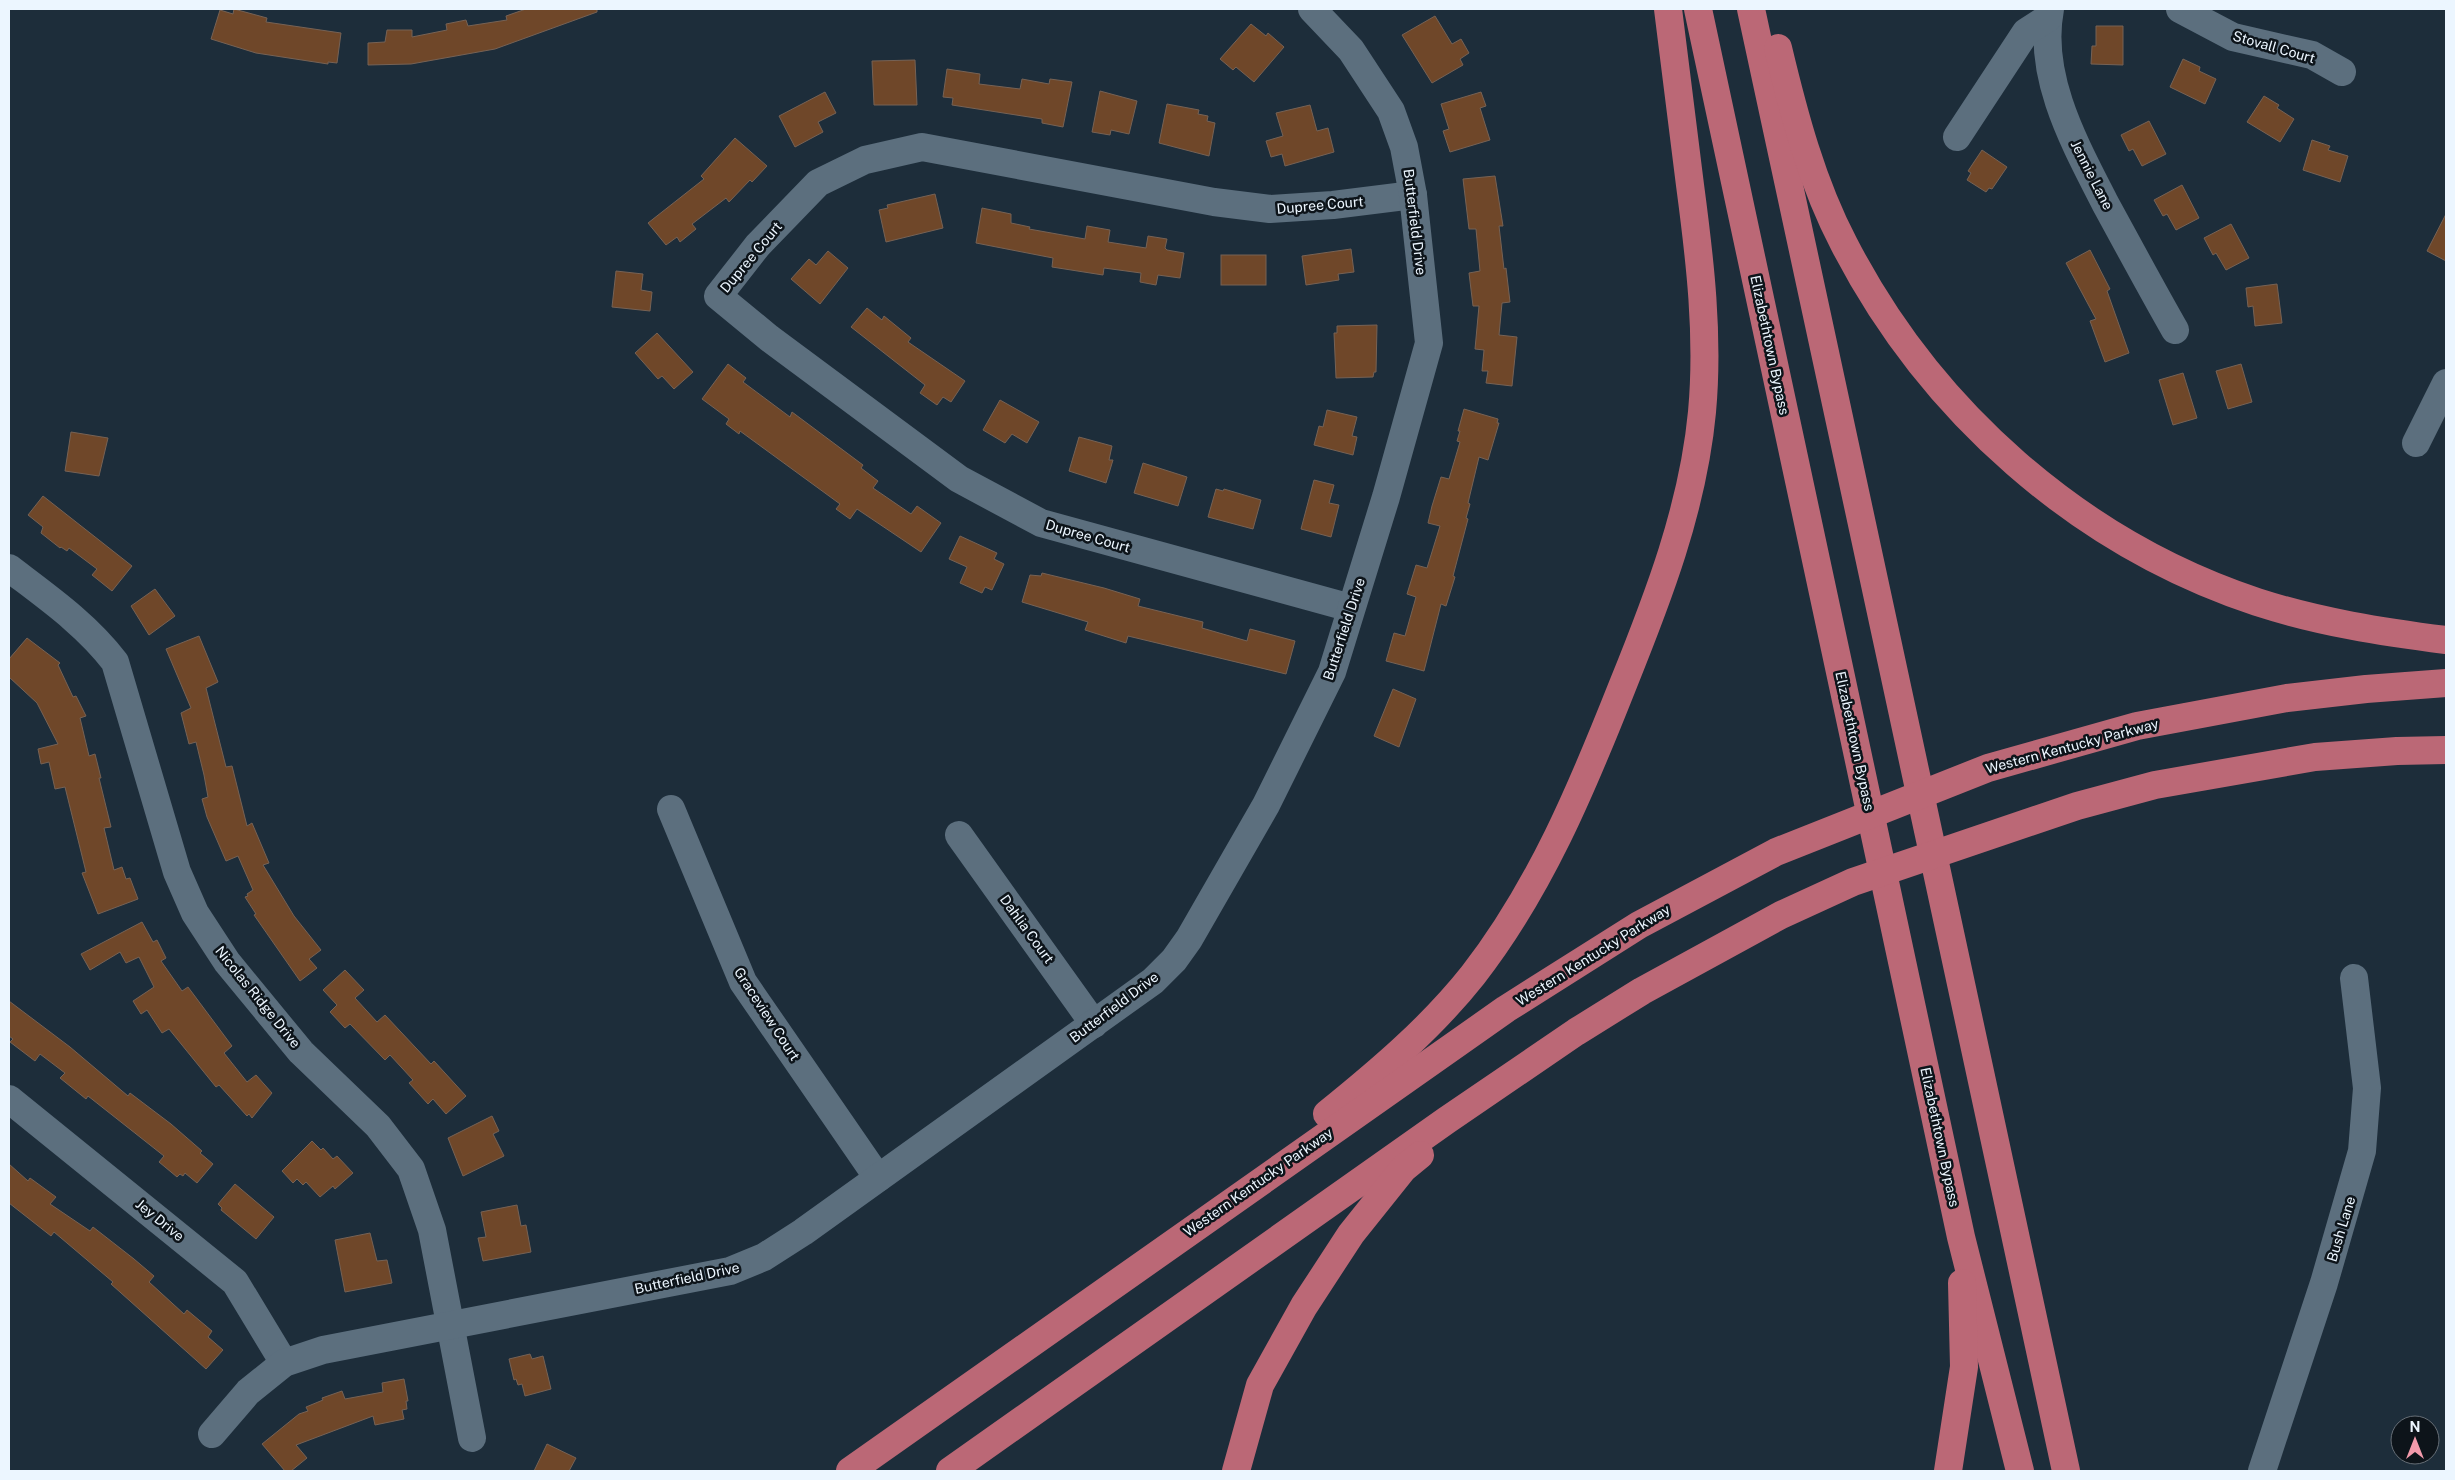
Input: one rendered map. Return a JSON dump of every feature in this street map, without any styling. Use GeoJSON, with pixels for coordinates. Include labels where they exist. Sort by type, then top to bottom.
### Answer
{"type":"FeatureCollection","features":[{"type":"Feature","properties":{"kind":"highway"},"geometry":{"type":"LineString","coordinates":[[1047,1332],[1328,1113],[1380,1070],[1428,1025],[1472,976],[1511,922],[1545,863],[1574,801],[1654,609],[1676,544],[1692,478],[1702,412],[1704,346],[1701,279],[1668,9]]}},
{"type":"Feature","properties":{"kind":"highway","name":"Elizabethtown Bypass"},"geometry":{"type":"LineString","coordinates":[[1698,9],[1961,1237],[2020,1471]]}},
{"type":"Feature","properties":{"kind":"highway"},"geometry":{"type":"LineString","coordinates":[[1751,9],[2066,1471]]}},
{"type":"Feature","properties":{"kind":"highway"},"geometry":{"type":"LineString","coordinates":[[1768,9],[1793,112],[1816,179],[1844,243],[1878,304],[1919,361],[1964,414],[2014,463],[2068,506],[2101,528],[2126,544],[2190,576],[2257,602],[2327,621],[2446,640]]}},
{"type":"Feature","properties":{"kind":"highway","name":"Western Kentucky Parkway"},"geometry":{"type":"LineString","coordinates":[[850,1471],[1506,1009],[1639,925],[1776,852],[1988,768],[2137,726],[2286,698],[2446,683]]}},
{"type":"Feature","properties":{"kind":"highway"},"geometry":{"type":"LineString","coordinates":[[950,1471],[1522,1069],[1642,991],[1710,952],[1781,915],[1853,882],[2077,806],[2156,785],[2235,769],[2315,756],[2446,750]]}},
{"type":"Feature","properties":{"kind":"highway"},"geometry":{"type":"LineString","coordinates":[[1236,1471],[1260,1386],[1304,1306],[1351,1234],[1403,1169],[1522,1069]]}},
{"type":"Feature","properties":{"kind":"highway"},"geometry":{"type":"LineString","coordinates":[[1948,1471],[1964,1367],[1961,1237]]}},
{"type":"Feature","properties":{"kind":"street","name":"Butterfield Drive"},"geometry":{"type":"LineString","coordinates":[[212,1434],[248,1392],[284,1363],[323,1350],[730,1271],[764,1257],[1094,1024],[1153,981],[1174,960],[1189,939],[1266,805],[1332,672],[1386,497],[1429,343],[1413,195],[1404,147],[1391,112],[1351,50],[1312,9]]}},
{"type":"Feature","properties":{"kind":"street","name":"Stovall Court"},"geometry":{"type":"LineString","coordinates":[[2180,9],[2233,37],[2312,56],[2342,72]]}},
{"type":"Feature","properties":{"kind":"street"},"geometry":{"type":"LineString","coordinates":[[1957,138],[2026,32],[2049,13]]}},
{"type":"Feature","properties":{"kind":"street","name":"Jennie Lane"},"geometry":{"type":"LineString","coordinates":[[2049,13],[2052,76],[2062,112],[2079,152],[2174,330]]}},
{"type":"Feature","properties":{"kind":"street","name":"Dupree Court"},"geometry":{"type":"LineString","coordinates":[[1352,608],[1041,523],[959,479],[769,338],[718,296],[758,245],[818,183],[866,160],[922,147],[1214,202],[1270,209],[1333,205],[1413,195]]}},
{"type":"Feature","properties":{"kind":"street"},"geometry":{"type":"LineString","coordinates":[[2416,443],[2446,384]]}},
{"type":"Feature","properties":{"kind":"street","name":"Nicolas Ridge Drive"},"geometry":{"type":"LineString","coordinates":[[9,568],[97,639],[115,662],[177,872],[195,913],[227,962],[301,1052],[378,1126],[411,1170],[432,1230],[448,1325],[472,1438]]}},
{"type":"Feature","properties":{"kind":"street","name":"Graceview Court"},"geometry":{"type":"LineString","coordinates":[[671,809],[743,982],[878,1178]]}},
{"type":"Feature","properties":{"kind":"street","name":"Dahlia Court"},"geometry":{"type":"LineString","coordinates":[[959,835],[1094,1024]]}},
{"type":"Feature","properties":{"kind":"street","name":"Bush Lane"},"geometry":{"type":"LineString","coordinates":[[2262,1471],[2324,1283],[2362,1151],[2367,1088],[2354,978]]}},
{"type":"Feature","properties":{"kind":"street","name":"Jey Drive"},"geometry":{"type":"LineString","coordinates":[[9,1099],[235,1282],[284,1363]]}},
{"type":"Feature","properties":{"kind":"building"},"geometry":{"type":"Polygon","coordinates":[[[234,9],[267,18],[266,22],[341,33],[337,63],[328,62],[328,64],[256,53],[211,39],[220,10],[233,14],[234,9]]]}},
{"type":"Feature","properties":{"kind":"building"},"geometry":{"type":"Polygon","coordinates":[[[526,9],[597,9],[597,12],[495,49],[411,64],[368,65],[368,43],[385,42],[387,30],[412,30],[412,37],[447,30],[446,24],[466,20],[468,26],[507,20],[506,16],[526,9]]]}},
{"type":"Feature","properties":{"kind":"building"},"geometry":{"type":"Polygon","coordinates":[[[1435,16],[1452,44],[1461,39],[1469,53],[1460,59],[1463,65],[1432,83],[1402,35],[1435,16]]]}},
{"type":"Feature","properties":{"kind":"building"},"geometry":{"type":"Polygon","coordinates":[[[1251,24],[1266,36],[1268,33],[1284,47],[1254,82],[1236,67],[1233,70],[1220,59],[1251,24]]]}},
{"type":"Feature","properties":{"kind":"building"},"geometry":{"type":"Polygon","coordinates":[[[2096,26],[2123,26],[2123,65],[2091,64],[2092,46],[2096,46],[2096,26]]]}},
{"type":"Feature","properties":{"kind":"building"},"geometry":{"type":"Polygon","coordinates":[[[2183,59],[2200,67],[2199,71],[2216,79],[2205,104],[2170,87],[2183,59]]]}},
{"type":"Feature","properties":{"kind":"building"},"geometry":{"type":"Polygon","coordinates":[[[915,60],[917,105],[874,105],[872,61],[915,60]]]}},
{"type":"Feature","properties":{"kind":"building"},"geometry":{"type":"Polygon","coordinates":[[[947,69],[980,74],[979,84],[1020,89],[1022,79],[1049,84],[1050,79],[1072,82],[1063,127],[1042,123],[1042,119],[952,105],[953,98],[943,97],[947,69]]]}},
{"type":"Feature","properties":{"kind":"building"},"geometry":{"type":"Polygon","coordinates":[[[1100,91],[1137,101],[1129,134],[1111,130],[1110,135],[1092,132],[1100,91]]]}},
{"type":"Feature","properties":{"kind":"building"},"geometry":{"type":"Polygon","coordinates":[[[825,92],[836,113],[818,122],[823,132],[795,147],[779,116],[825,92]]]}},
{"type":"Feature","properties":{"kind":"building"},"geometry":{"type":"Polygon","coordinates":[[[1481,92],[1486,106],[1480,108],[1490,140],[1450,152],[1443,131],[1449,129],[1441,104],[1481,92]]]}},
{"type":"Feature","properties":{"kind":"building"},"geometry":{"type":"Polygon","coordinates":[[[2264,96],[2279,105],[2277,108],[2294,119],[2280,142],[2247,122],[2264,96]]]}},
{"type":"Feature","properties":{"kind":"building"},"geometry":{"type":"Polygon","coordinates":[[[1167,104],[1199,110],[1198,114],[1208,116],[1207,121],[1215,123],[1209,156],[1159,143],[1167,104]]]}},
{"type":"Feature","properties":{"kind":"building"},"geometry":{"type":"Polygon","coordinates":[[[1310,105],[1317,131],[1328,128],[1334,152],[1285,166],[1282,154],[1271,157],[1266,141],[1283,136],[1276,113],[1310,105]]]}},
{"type":"Feature","properties":{"kind":"building"},"geometry":{"type":"Polygon","coordinates":[[[2149,121],[2166,154],[2142,166],[2133,149],[2129,151],[2121,135],[2149,121]]]}},
{"type":"Feature","properties":{"kind":"building"},"geometry":{"type":"Polygon","coordinates":[[[735,138],[767,166],[752,182],[750,180],[729,202],[726,198],[692,224],[696,229],[680,242],[677,237],[666,245],[648,223],[704,179],[701,176],[735,138]]]}},
{"type":"Feature","properties":{"kind":"building"},"geometry":{"type":"Polygon","coordinates":[[[2312,140],[2330,146],[2328,150],[2348,156],[2340,182],[2303,170],[2312,140]]]}},
{"type":"Feature","properties":{"kind":"building"},"geometry":{"type":"Polygon","coordinates":[[[1982,150],[2007,167],[1992,189],[1989,188],[1986,192],[1967,180],[1971,173],[1968,171],[1982,150]]]}},
{"type":"Feature","properties":{"kind":"building"},"geometry":{"type":"Polygon","coordinates":[[[1495,176],[1503,226],[1499,226],[1504,269],[1506,268],[1510,302],[1502,303],[1499,335],[1517,337],[1512,386],[1486,383],[1488,371],[1482,371],[1484,350],[1475,349],[1479,306],[1473,306],[1469,273],[1480,271],[1476,229],[1469,229],[1463,179],[1495,176]]]}},
{"type":"Feature","properties":{"kind":"building"},"geometry":{"type":"Polygon","coordinates":[[[2182,185],[2199,218],[2176,230],[2167,214],[2163,216],[2154,200],[2182,185]]]}},
{"type":"Feature","properties":{"kind":"building"},"geometry":{"type":"Polygon","coordinates":[[[935,194],[943,228],[886,242],[879,210],[888,208],[887,205],[935,194]]]}},
{"type":"Feature","properties":{"kind":"building"},"geometry":{"type":"Polygon","coordinates":[[[982,208],[1011,214],[1011,223],[1030,227],[1029,229],[1085,239],[1087,226],[1110,230],[1108,242],[1146,248],[1148,236],[1167,239],[1165,248],[1167,250],[1184,253],[1180,278],[1158,275],[1156,285],[1140,282],[1141,273],[1104,268],[1103,275],[1052,267],[1053,258],[976,243],[982,208]]]}},
{"type":"Feature","properties":{"kind":"building"},"geometry":{"type":"Polygon","coordinates":[[[2446,214],[2446,261],[2427,251],[2446,214]]]}},
{"type":"Feature","properties":{"kind":"building"},"geometry":{"type":"Polygon","coordinates":[[[2231,224],[2249,258],[2226,270],[2216,253],[2213,255],[2204,238],[2231,224]]]}},
{"type":"Feature","properties":{"kind":"building"},"geometry":{"type":"Polygon","coordinates":[[[1351,249],[1354,272],[1338,274],[1339,280],[1306,285],[1302,256],[1351,249]]]}},
{"type":"Feature","properties":{"kind":"building"},"geometry":{"type":"Polygon","coordinates":[[[2090,250],[2110,289],[2107,291],[2129,353],[2105,362],[2090,321],[2096,319],[2066,263],[2090,250]]]}},
{"type":"Feature","properties":{"kind":"building"},"geometry":{"type":"Polygon","coordinates":[[[828,251],[848,268],[820,304],[791,279],[809,259],[816,265],[828,251]]]}},
{"type":"Feature","properties":{"kind":"building"},"geometry":{"type":"Polygon","coordinates":[[[1221,255],[1266,255],[1266,285],[1221,285],[1221,255]]]}},
{"type":"Feature","properties":{"kind":"building"},"geometry":{"type":"Polygon","coordinates":[[[616,271],[643,274],[641,290],[652,292],[650,311],[612,307],[616,271]]]}},
{"type":"Feature","properties":{"kind":"building"},"geometry":{"type":"Polygon","coordinates":[[[2277,284],[2282,323],[2255,326],[2253,306],[2248,307],[2246,288],[2277,284]]]}},
{"type":"Feature","properties":{"kind":"building"},"geometry":{"type":"Polygon","coordinates":[[[867,308],[882,320],[884,316],[911,338],[908,342],[965,381],[951,402],[943,397],[937,405],[920,393],[925,385],[851,327],[867,308]]]}},
{"type":"Feature","properties":{"kind":"building"},"geometry":{"type":"Polygon","coordinates":[[[1377,325],[1376,372],[1374,372],[1373,377],[1336,378],[1334,333],[1337,333],[1337,326],[1377,325]]]}},
{"type":"Feature","properties":{"kind":"building"},"geometry":{"type":"Polygon","coordinates":[[[657,333],[693,372],[674,389],[662,376],[658,379],[635,353],[657,333]]]}},
{"type":"Feature","properties":{"kind":"building"},"geometry":{"type":"Polygon","coordinates":[[[728,364],[746,378],[743,382],[790,417],[792,412],[863,465],[861,468],[878,481],[873,488],[911,514],[917,506],[941,523],[921,552],[857,509],[850,519],[836,509],[840,504],[740,431],[739,434],[726,424],[729,419],[702,399],[728,364]]]}},
{"type":"Feature","properties":{"kind":"building"},"geometry":{"type":"Polygon","coordinates":[[[2241,364],[2252,402],[2228,409],[2216,371],[2241,364]]]}},
{"type":"Feature","properties":{"kind":"building"},"geometry":{"type":"Polygon","coordinates":[[[2183,373],[2197,418],[2173,425],[2159,380],[2183,373]]]}},
{"type":"Feature","properties":{"kind":"building"},"geometry":{"type":"Polygon","coordinates":[[[1000,400],[1039,422],[1027,443],[1012,434],[1005,443],[983,430],[1000,400]]]}},
{"type":"Feature","properties":{"kind":"building"},"geometry":{"type":"Polygon","coordinates":[[[1464,409],[1498,419],[1497,423],[1499,423],[1488,460],[1479,457],[1468,503],[1470,504],[1466,518],[1468,519],[1453,576],[1455,577],[1446,606],[1441,604],[1424,671],[1386,661],[1394,633],[1405,636],[1416,597],[1407,594],[1416,565],[1427,568],[1440,526],[1428,523],[1441,477],[1449,479],[1460,442],[1457,441],[1460,431],[1458,431],[1464,409]]]}},
{"type":"Feature","properties":{"kind":"building"},"geometry":{"type":"Polygon","coordinates":[[[1327,410],[1357,417],[1352,436],[1357,437],[1353,455],[1314,445],[1319,426],[1323,427],[1327,410]]]}},
{"type":"Feature","properties":{"kind":"building"},"geometry":{"type":"Polygon","coordinates":[[[71,432],[108,438],[99,476],[65,471],[71,432]]]}},
{"type":"Feature","properties":{"kind":"building"},"geometry":{"type":"Polygon","coordinates":[[[1079,437],[1112,446],[1109,460],[1113,460],[1106,483],[1069,471],[1079,437]]]}},
{"type":"Feature","properties":{"kind":"building"},"geometry":{"type":"Polygon","coordinates":[[[1143,463],[1187,477],[1178,506],[1134,493],[1143,463]]]}},
{"type":"Feature","properties":{"kind":"building"},"geometry":{"type":"Polygon","coordinates":[[[1314,480],[1334,485],[1329,503],[1339,505],[1331,537],[1301,529],[1314,480]]]}},
{"type":"Feature","properties":{"kind":"building"},"geometry":{"type":"Polygon","coordinates":[[[1216,489],[1223,491],[1224,489],[1261,500],[1253,529],[1208,517],[1216,489]]]}},
{"type":"Feature","properties":{"kind":"building"},"geometry":{"type":"Polygon","coordinates":[[[43,496],[132,566],[112,591],[92,575],[97,569],[69,548],[67,551],[60,548],[41,533],[43,527],[28,515],[43,496]]]}},
{"type":"Feature","properties":{"kind":"building"},"geometry":{"type":"Polygon","coordinates":[[[960,536],[997,553],[994,559],[1004,564],[992,590],[985,587],[982,593],[960,583],[967,567],[949,559],[960,536]]]}},
{"type":"Feature","properties":{"kind":"building"},"geometry":{"type":"Polygon","coordinates":[[[1042,573],[1140,599],[1138,606],[1203,622],[1202,628],[1247,641],[1250,629],[1295,641],[1286,674],[1128,636],[1126,643],[1085,630],[1088,622],[1022,602],[1030,575],[1041,576],[1042,573]]]}},
{"type":"Feature","properties":{"kind":"building"},"geometry":{"type":"Polygon","coordinates":[[[155,589],[175,616],[149,635],[131,606],[155,589]]]}},
{"type":"Feature","properties":{"kind":"building"},"geometry":{"type":"Polygon","coordinates":[[[199,636],[218,682],[206,688],[226,767],[232,766],[247,826],[252,823],[269,863],[263,865],[294,916],[321,950],[309,959],[317,968],[300,981],[254,915],[256,914],[245,897],[253,890],[238,856],[226,861],[207,817],[202,799],[208,797],[196,742],[189,744],[181,713],[191,708],[166,649],[199,636]]]}},
{"type":"Feature","properties":{"kind":"building"},"geometry":{"type":"Polygon","coordinates":[[[27,638],[60,663],[58,665],[73,697],[76,696],[86,716],[80,718],[89,756],[95,754],[101,778],[99,778],[111,827],[104,828],[114,870],[122,867],[126,879],[130,878],[138,899],[98,914],[82,873],[86,872],[65,787],[55,789],[49,762],[41,764],[38,749],[58,744],[37,703],[9,677],[9,659],[27,638]]]}},
{"type":"Feature","properties":{"kind":"building"},"geometry":{"type":"Polygon","coordinates":[[[1393,689],[1416,699],[1399,747],[1374,736],[1393,689]]]}},
{"type":"Feature","properties":{"kind":"building"},"geometry":{"type":"Polygon","coordinates":[[[142,922],[153,942],[157,940],[166,958],[161,961],[182,991],[188,987],[232,1046],[224,1053],[247,1082],[256,1075],[272,1093],[252,1118],[249,1114],[247,1116],[219,1085],[216,1087],[169,1029],[162,1033],[147,1010],[141,1014],[133,1001],[154,987],[139,957],[126,963],[120,952],[90,970],[81,954],[142,922]]]}},
{"type":"Feature","properties":{"kind":"building"},"geometry":{"type":"Polygon","coordinates":[[[345,970],[364,990],[355,998],[377,1022],[385,1015],[431,1064],[434,1061],[466,1096],[446,1114],[433,1099],[428,1104],[409,1083],[413,1080],[390,1055],[385,1060],[350,1024],[345,1028],[330,1012],[337,1005],[323,990],[345,970]]]}},
{"type":"Feature","properties":{"kind":"building"},"geometry":{"type":"Polygon","coordinates":[[[9,1001],[70,1047],[128,1096],[130,1093],[171,1124],[202,1151],[200,1153],[213,1164],[197,1183],[185,1173],[183,1176],[180,1174],[177,1177],[159,1162],[164,1156],[88,1096],[86,1099],[60,1078],[65,1073],[40,1054],[35,1061],[10,1042],[13,1039],[9,1036],[9,1001]]]}},
{"type":"Feature","properties":{"kind":"building"},"geometry":{"type":"Polygon","coordinates":[[[492,1116],[499,1131],[493,1134],[504,1156],[463,1176],[448,1138],[492,1116]]]}},
{"type":"Feature","properties":{"kind":"building"},"geometry":{"type":"Polygon","coordinates":[[[312,1141],[321,1150],[323,1148],[333,1159],[337,1156],[353,1173],[335,1189],[333,1186],[320,1197],[306,1182],[303,1185],[297,1179],[293,1183],[282,1171],[312,1141]]]}},
{"type":"Feature","properties":{"kind":"building"},"geometry":{"type":"Polygon","coordinates":[[[9,1164],[28,1181],[30,1178],[56,1197],[50,1204],[90,1231],[93,1227],[134,1259],[154,1276],[149,1282],[184,1314],[187,1310],[212,1331],[208,1337],[223,1350],[206,1369],[111,1284],[113,1282],[54,1232],[51,1236],[9,1203],[9,1164]]]}},
{"type":"Feature","properties":{"kind":"building"},"geometry":{"type":"Polygon","coordinates":[[[235,1184],[274,1217],[256,1239],[221,1210],[222,1208],[218,1204],[235,1184]]]}},
{"type":"Feature","properties":{"kind":"building"},"geometry":{"type":"Polygon","coordinates":[[[517,1205],[521,1226],[526,1225],[531,1252],[483,1261],[478,1238],[486,1237],[481,1212],[517,1205]]]}},
{"type":"Feature","properties":{"kind":"building"},"geometry":{"type":"Polygon","coordinates":[[[370,1233],[377,1261],[387,1260],[392,1283],[345,1292],[335,1240],[370,1233]]]}},
{"type":"Feature","properties":{"kind":"building"},"geometry":{"type":"Polygon","coordinates":[[[530,1354],[532,1359],[543,1356],[551,1389],[525,1396],[522,1384],[518,1385],[516,1379],[514,1380],[509,1359],[530,1354]]]}},
{"type":"Feature","properties":{"kind":"building"},"geometry":{"type":"Polygon","coordinates":[[[404,1379],[408,1401],[406,1401],[407,1409],[402,1410],[404,1419],[375,1425],[373,1416],[296,1445],[307,1458],[291,1471],[285,1471],[262,1444],[299,1414],[308,1411],[306,1407],[323,1400],[322,1398],[342,1391],[345,1399],[383,1392],[382,1383],[404,1379]]]}},
{"type":"Feature","properties":{"kind":"building"},"geometry":{"type":"Polygon","coordinates":[[[547,1444],[576,1458],[569,1471],[534,1471],[547,1444]]]}}]}
